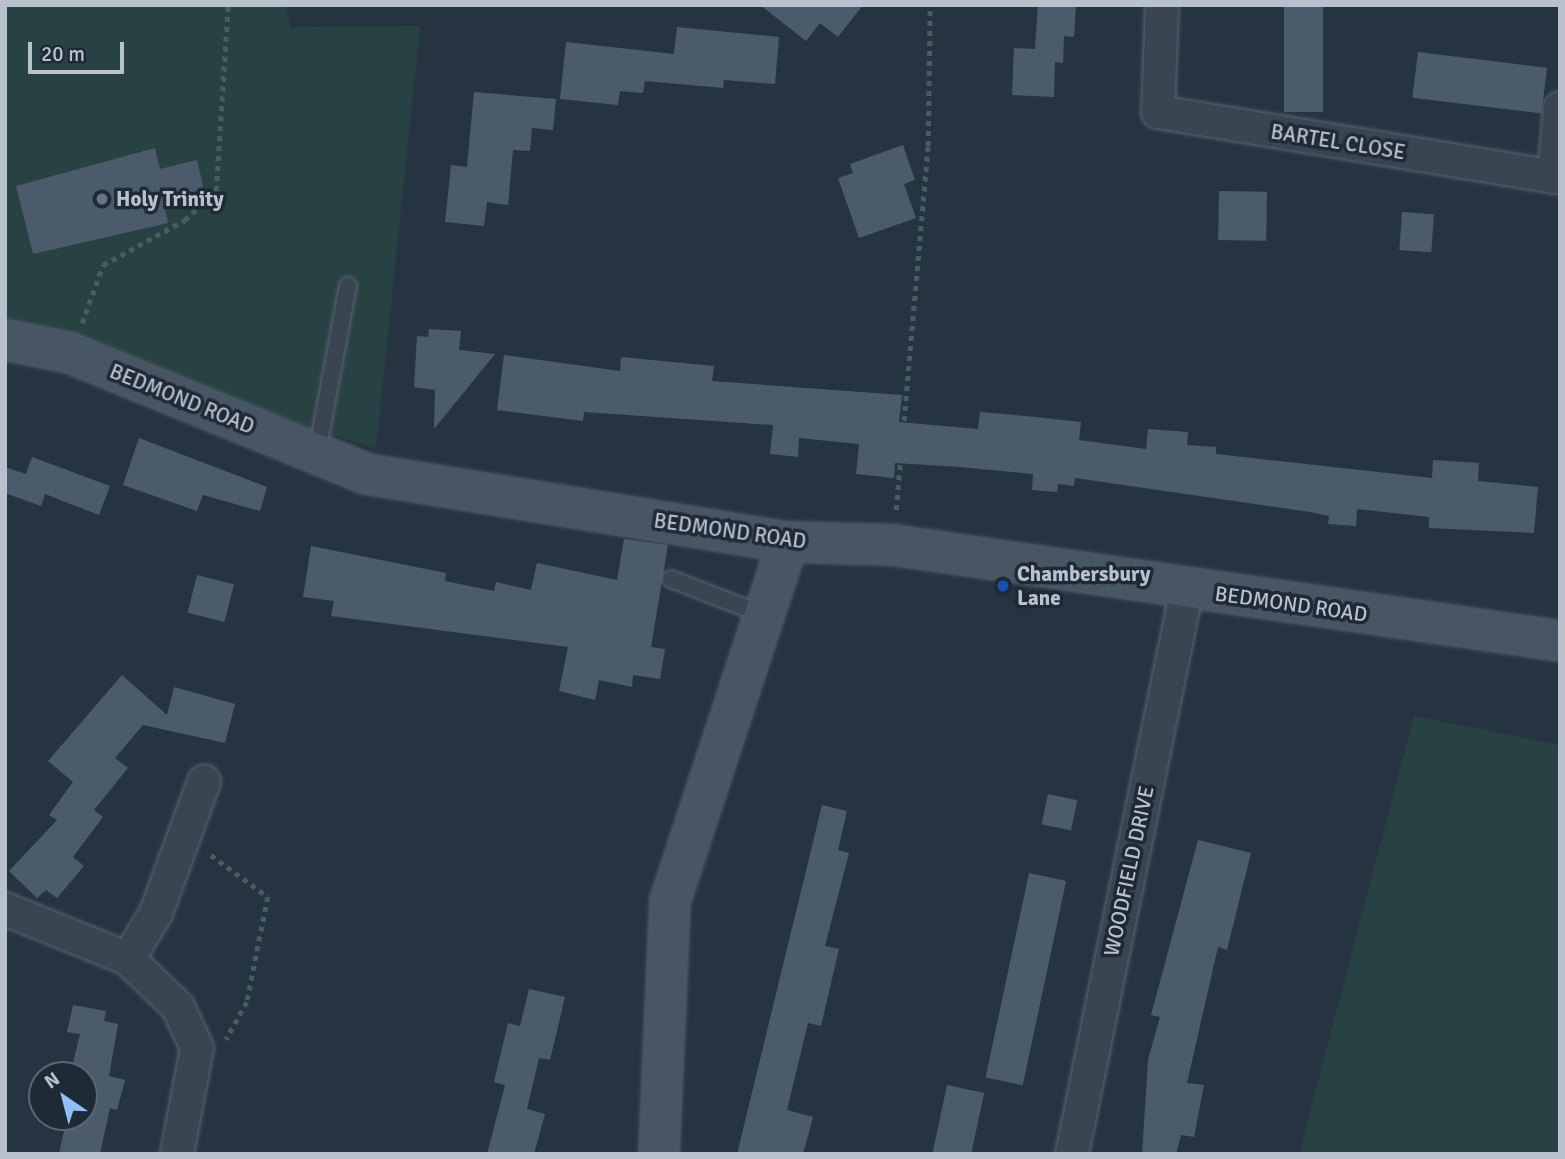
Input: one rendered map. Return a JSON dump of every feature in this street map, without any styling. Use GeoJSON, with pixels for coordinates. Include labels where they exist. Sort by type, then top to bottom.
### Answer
{"type":"FeatureCollection","features":[{"type":"Feature","properties":{"kind":"street","name":"BARTEL CLOSE"},"geometry":{"type":"LineString","coordinates":[[1162,5],[1158,112],[1555,177],[1560,108]]}},
{"type":"Feature","properties":{"kind":"street","name":"BEDMOND ROAD"},"geometry":{"type":"LineString","coordinates":[[5,340],[70,354],[366,474],[788,542],[893,545],[1560,641]]}},
{"type":"Feature","properties":{"kind":"street"},"geometry":{"type":"LineString","coordinates":[[659,1154],[670,901],[788,542]]}},
{"type":"Feature","properties":{"kind":"street","name":"WOODFIELD DRIVE"},"geometry":{"type":"LineString","coordinates":[[1072,1154],[1187,589]]}},
{"type":"Feature","properties":{"kind":"street"},"geometry":{"type":"LineString","coordinates":[[128,959],[156,913],[204,782]]}},
{"type":"Feature","properties":{"kind":"street"},"geometry":{"type":"LineString","coordinates":[[5,909],[128,959],[178,1007],[197,1048],[177,1154]]}},
{"type":"Feature","properties":{"kind":"lane"},"geometry":{"type":"LineString","coordinates":[[317,453],[348,286]]}},
{"type":"Feature","properties":{"kind":"lane"},"geometry":{"type":"LineString","coordinates":[[671,579],[764,615]]}},
{"type":"Feature","properties":{"kind":"path"},"geometry":{"type":"LineString","coordinates":[[70,354],[103,265],[185,220],[216,191],[228,5]]}},
{"type":"Feature","properties":{"kind":"path"},"geometry":{"type":"LineString","coordinates":[[893,545],[928,146],[930,5]]}},
{"type":"Feature","properties":{"kind":"path"},"geometry":{"type":"LineString","coordinates":[[184,836],[268,897],[247,1002],[214,1064],[194,1060]]}},
{"type":"Feature","properties":{"kind":"green space"},"geometry":{"type":"Polygon","coordinates":[[[5,5],[286,5],[290,27],[420,26],[376,449],[75,348],[5,333],[5,5]]]}},
{"type":"Feature","properties":{"kind":"green space"},"geometry":{"type":"Polygon","coordinates":[[[1414,716],[1560,745],[1560,1154],[1299,1154],[1414,716]]]}},
{"type":"Feature","properties":{"kind":"building"},"geometry":{"type":"Polygon","coordinates":[[[760,5],[863,5],[838,37],[820,23],[806,41],[760,5]]]}},
{"type":"Feature","properties":{"kind":"building"},"geometry":{"type":"Polygon","coordinates":[[[1038,5],[1076,5],[1074,37],[1064,36],[1063,63],[1055,62],[1054,97],[1012,95],[1014,48],[1035,49],[1038,5]]]}},
{"type":"Feature","properties":{"kind":"building"},"geometry":{"type":"Polygon","coordinates":[[[1284,7],[1323,7],[1323,112],[1284,112],[1284,7]]]}},
{"type":"Feature","properties":{"kind":"building"},"geometry":{"type":"Polygon","coordinates":[[[677,27],[779,37],[775,84],[724,80],[723,88],[645,81],[643,93],[620,91],[618,105],[560,99],[566,42],[674,54],[677,27]]]}},
{"type":"Feature","properties":{"kind":"building"},"geometry":{"type":"Polygon","coordinates":[[[1418,52],[1547,68],[1541,114],[1412,98],[1418,52]]]}},
{"type":"Feature","properties":{"kind":"building"},"geometry":{"type":"Polygon","coordinates":[[[474,92],[556,99],[553,130],[532,128],[530,151],[513,150],[508,205],[487,202],[484,226],[445,222],[451,165],[467,167],[474,92]]]}},
{"type":"Feature","properties":{"kind":"building"},"geometry":{"type":"Polygon","coordinates":[[[903,145],[915,180],[904,184],[916,218],[859,238],[838,178],[853,173],[850,164],[903,145]]]}},
{"type":"Feature","properties":{"kind":"building","name":"Holy Trinity"},"geometry":{"type":"Polygon","coordinates":[[[155,148],[160,169],[197,160],[205,194],[164,204],[168,223],[33,254],[16,186],[155,148]]]}},
{"type":"Feature","properties":{"kind":"building"},"geometry":{"type":"Polygon","coordinates":[[[1219,191],[1267,192],[1266,241],[1218,240],[1219,191]]]}},
{"type":"Feature","properties":{"kind":"building"},"geometry":{"type":"Polygon","coordinates":[[[1402,212],[1434,214],[1431,252],[1399,250],[1402,212]]]}},
{"type":"Feature","properties":{"kind":"building"},"geometry":{"type":"Polygon","coordinates":[[[429,329],[461,331],[459,350],[495,354],[434,429],[435,390],[414,387],[417,336],[428,337],[429,329]]]}},
{"type":"Feature","properties":{"kind":"building"},"geometry":{"type":"Polygon","coordinates":[[[504,355],[620,371],[621,357],[714,366],[712,381],[902,395],[899,422],[978,429],[980,412],[1081,422],[1079,440],[1146,449],[1148,429],[1188,432],[1187,445],[1216,447],[1216,454],[1432,478],[1433,460],[1479,463],[1478,481],[1538,487],[1534,533],[1429,528],[1429,517],[1357,509],[1356,526],[1328,524],[1329,516],[1310,512],[1075,478],[1074,486],[1058,484],[1057,492],[1032,490],[1033,474],[959,467],[895,463],[894,478],[856,474],[859,444],[799,438],[798,457],[770,454],[773,425],[584,412],[583,421],[497,410],[504,355]]]}},
{"type":"Feature","properties":{"kind":"building"},"geometry":{"type":"Polygon","coordinates":[[[139,438],[267,487],[260,511],[203,495],[197,511],[123,485],[139,438]]]}},
{"type":"Feature","properties":{"kind":"building"},"geometry":{"type":"Polygon","coordinates":[[[32,457],[110,486],[99,515],[45,494],[41,506],[5,493],[5,467],[26,474],[32,457]]]}},
{"type":"Feature","properties":{"kind":"building"},"geometry":{"type":"Polygon","coordinates":[[[624,539],[668,545],[651,647],[665,649],[660,679],[633,675],[632,687],[599,680],[595,700],[559,691],[568,647],[331,616],[334,601],[303,597],[311,546],[446,573],[445,581],[494,591],[496,582],[531,590],[537,563],[617,580],[624,539]]]}},
{"type":"Feature","properties":{"kind":"building"},"geometry":{"type":"Polygon","coordinates":[[[197,575],[234,584],[224,622],[188,613],[197,575]]]}},
{"type":"Feature","properties":{"kind":"building"},"geometry":{"type":"Polygon","coordinates":[[[122,675],[167,715],[174,687],[235,704],[225,743],[143,725],[115,758],[128,768],[94,810],[103,817],[73,857],[84,866],[57,898],[46,890],[37,898],[9,871],[57,820],[49,815],[73,782],[48,761],[122,675]]]}},
{"type":"Feature","properties":{"kind":"building"},"geometry":{"type":"Polygon","coordinates":[[[1048,794],[1077,800],[1071,831],[1042,824],[1048,794]]]}},
{"type":"Feature","properties":{"kind":"building"},"geometry":{"type":"Polygon","coordinates":[[[822,805],[847,811],[838,850],[849,853],[825,946],[839,949],[821,1026],[808,1023],[787,1110],[813,1117],[803,1154],[737,1154],[822,805]]]}},
{"type":"Feature","properties":{"kind":"building"},"geometry":{"type":"Polygon","coordinates":[[[1198,840],[1251,853],[1227,950],[1218,947],[1187,1083],[1204,1085],[1194,1137],[1181,1135],[1176,1154],[1142,1154],[1148,1060],[1160,1017],[1151,1015],[1198,840]]]}},
{"type":"Feature","properties":{"kind":"building"},"geometry":{"type":"Polygon","coordinates":[[[1029,873],[1066,881],[1023,1085],[986,1077],[1029,873]]]}},
{"type":"Feature","properties":{"kind":"building"},"geometry":{"type":"Polygon","coordinates":[[[529,989],[565,997],[550,1060],[539,1058],[527,1109],[545,1114],[534,1154],[487,1154],[505,1085],[494,1082],[508,1023],[520,1026],[529,989]]]}},
{"type":"Feature","properties":{"kind":"building"},"geometry":{"type":"Polygon","coordinates":[[[73,1005],[106,1011],[104,1021],[118,1024],[109,1076],[125,1080],[117,1110],[110,1108],[100,1154],[59,1154],[64,1131],[98,1131],[98,1061],[73,1061],[80,1034],[67,1032],[73,1005]]]}},
{"type":"Feature","properties":{"kind":"building"},"geometry":{"type":"Polygon","coordinates":[[[947,1085],[984,1093],[971,1154],[932,1154],[947,1085]]]}},
{"type":"Feature","properties":{"kind":"place","name":"Holy Trinity"},"geometry":{"type":"Point","coordinates":[102,199]}},
{"type":"Feature","properties":{"kind":"place","name":"Chambersbury Lane"},"geometry":{"type":"Point","coordinates":[1003,586]}}]}
